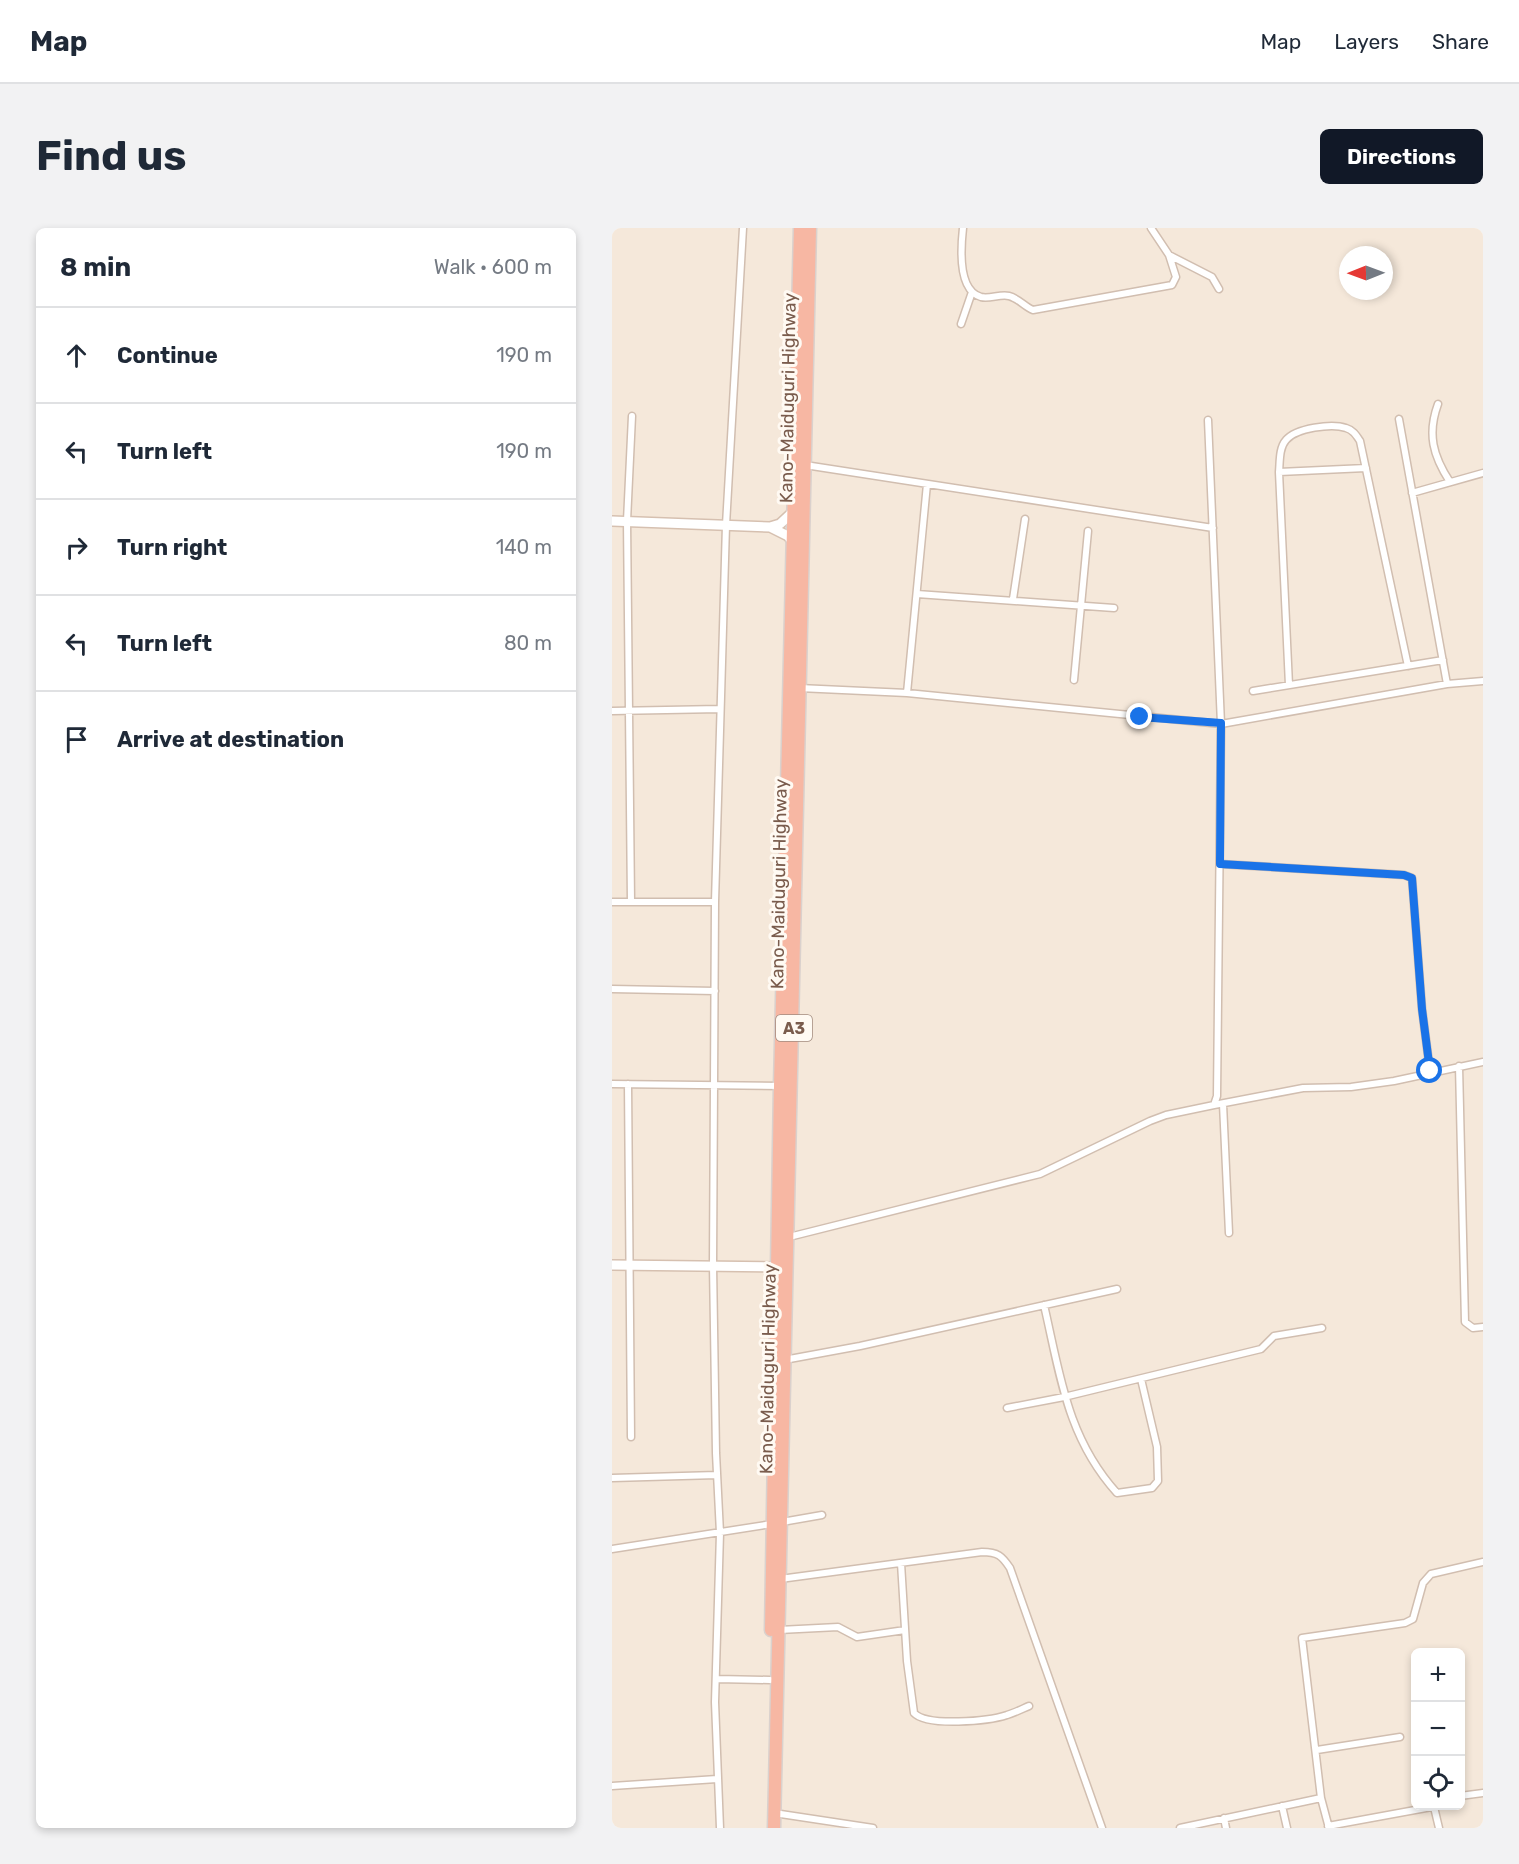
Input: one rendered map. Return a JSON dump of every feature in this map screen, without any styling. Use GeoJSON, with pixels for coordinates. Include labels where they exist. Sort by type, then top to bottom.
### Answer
{"type":"FeatureCollection","features":[{"type":"Feature","properties":{"kind":"highway","name":"Kano-Maiduguri Highway"},"geometry":{"type":"LineString","coordinates":[[795,688],[794,543],[800,228]]}},
{"type":"Feature","properties":{"kind":"highway","name":"Kano-Maiduguri Highway"},"geometry":{"type":"LineString","coordinates":[[780,1360],[776,1267],[786,1086],[795,688],[805,465],[810,228]]}},
{"type":"Feature","properties":{"kind":"highway","name":"Kano-Maiduguri Highway"},"geometry":{"type":"LineString","coordinates":[[766,1828],[777,1523],[780,1360],[789,1237],[786,1086]]}},
{"type":"Feature","properties":{"kind":"highway","name":"Kano-Maiduguri Highway"},"geometry":{"type":"LineString","coordinates":[[774,1828],[780,1579],[777,1523]]}},
{"type":"Feature","properties":{"kind":"street"},"geometry":{"type":"LineString","coordinates":[[720,1828],[715,1702],[720,1533],[713,1265],[716,902],[726,525],[743,228]]}},
{"type":"Feature","properties":{"kind":"street"},"geometry":{"type":"LineString","coordinates":[[963,228],[961,243],[963,271],[972,292],[982,297],[1010,296],[1034,310],[1172,285],[1176,277],[1168,255],[1151,228]]}},
{"type":"Feature","properties":{"kind":"street"},"geometry":{"type":"LineString","coordinates":[[1168,255],[1212,277],[1219,289]]}},
{"type":"Feature","properties":{"kind":"street"},"geometry":{"type":"LineString","coordinates":[[961,324],[972,292]]}},
{"type":"Feature","properties":{"kind":"street"},"geometry":{"type":"LineString","coordinates":[[1438,404],[1433,418],[1432,446],[1439,465],[1450,482]]}},
{"type":"Feature","properties":{"kind":"street"},"geometry":{"type":"LineString","coordinates":[[631,902],[627,521],[632,416]]}},
{"type":"Feature","properties":{"kind":"street"},"geometry":{"type":"LineString","coordinates":[[1399,419],[1447,684]]}},
{"type":"Feature","properties":{"kind":"street"},"geometry":{"type":"LineString","coordinates":[[1208,420],[1221,723],[1217,1096],[1214,1105]]}},
{"type":"Feature","properties":{"kind":"street"},"geometry":{"type":"LineString","coordinates":[[1289,685],[1279,472],[1282,444],[1288,436],[1300,432],[1345,427],[1353,431],[1360,441],[1408,666]]}},
{"type":"Feature","properties":{"kind":"street"},"geometry":{"type":"LineString","coordinates":[[805,465],[1213,528]]}},
{"type":"Feature","properties":{"kind":"street"},"geometry":{"type":"LineString","coordinates":[[1279,472],[1366,468]]}},
{"type":"Feature","properties":{"kind":"street"},"geometry":{"type":"LineString","coordinates":[[1412,493],[1483,473]]}},
{"type":"Feature","properties":{"kind":"street"},"geometry":{"type":"LineString","coordinates":[[907,693],[927,484]]}},
{"type":"Feature","properties":{"kind":"street"},"geometry":{"type":"LineString","coordinates":[[612,521],[770,527],[780,524],[795,510]]}},
{"type":"Feature","properties":{"kind":"street"},"geometry":{"type":"LineString","coordinates":[[1014,599],[1025,519]]}},
{"type":"Feature","properties":{"kind":"street"},"geometry":{"type":"LineString","coordinates":[[770,527],[788,536],[794,543]]}},
{"type":"Feature","properties":{"kind":"street"},"geometry":{"type":"LineString","coordinates":[[1074,680],[1088,531]]}},
{"type":"Feature","properties":{"kind":"street"},"geometry":{"type":"LineString","coordinates":[[917,594],[1014,599],[1114,608]]}},
{"type":"Feature","properties":{"kind":"street"},"geometry":{"type":"LineString","coordinates":[[1253,691],[1443,660]]}},
{"type":"Feature","properties":{"kind":"street"},"geometry":{"type":"LineString","coordinates":[[795,688],[907,693],[1221,723],[1447,684],[1483,681]]}},
{"type":"Feature","properties":{"kind":"street"},"geometry":{"type":"LineString","coordinates":[[612,711],[720,710]]}},
{"type":"Feature","properties":{"kind":"street"},"geometry":{"type":"LineString","coordinates":[[1220,864],[1404,875],[1412,878],[1422,1009],[1430,1071]]}},
{"type":"Feature","properties":{"kind":"street"},"geometry":{"type":"LineString","coordinates":[[612,902],[716,902]]}},
{"type":"Feature","properties":{"kind":"street"},"geometry":{"type":"LineString","coordinates":[[612,989],[715,991]]}},
{"type":"Feature","properties":{"kind":"street"},"geometry":{"type":"LineString","coordinates":[[789,1237],[1040,1174],[1166,1115],[1303,1088],[1351,1087],[1394,1081],[1430,1071],[1483,1062]]}},
{"type":"Feature","properties":{"kind":"street"},"geometry":{"type":"LineString","coordinates":[[1460,1066],[1464,1322],[1473,1328],[1483,1327]]}},
{"type":"Feature","properties":{"kind":"street"},"geometry":{"type":"LineString","coordinates":[[612,1084],[786,1086]]}},
{"type":"Feature","properties":{"kind":"street"},"geometry":{"type":"LineString","coordinates":[[628,1084],[631,1437]]}},
{"type":"Feature","properties":{"kind":"street"},"geometry":{"type":"LineString","coordinates":[[1223,1104],[1229,1233]]}},
{"type":"Feature","properties":{"kind":"street"},"geometry":{"type":"LineString","coordinates":[[612,1265],[776,1267]]}},
{"type":"Feature","properties":{"kind":"street"},"geometry":{"type":"LineString","coordinates":[[780,1360],[860,1346],[1117,1289]]}},
{"type":"Feature","properties":{"kind":"street"},"geometry":{"type":"LineString","coordinates":[[1044,1305],[1064,1397],[1081,1444],[1117,1493],[1152,1488],[1158,1480],[1160,1468],[1141,1379]]}},
{"type":"Feature","properties":{"kind":"street"},"geometry":{"type":"LineString","coordinates":[[1006,1408],[1064,1397],[1261,1349],[1274,1336],[1322,1328]]}},
{"type":"Feature","properties":{"kind":"street"},"geometry":{"type":"LineString","coordinates":[[612,1478],[717,1474]]}},
{"type":"Feature","properties":{"kind":"street"},"geometry":{"type":"LineString","coordinates":[[612,1549],[822,1515]]}},
{"type":"Feature","properties":{"kind":"street"},"geometry":{"type":"LineString","coordinates":[[780,1579],[982,1552],[994,1552],[1002,1556],[1010,1568],[1042,1653],[1102,1828]]}},
{"type":"Feature","properties":{"kind":"street"},"geometry":{"type":"LineString","coordinates":[[1415,1810],[1329,1827],[1321,1798],[1302,1638],[1405,1623],[1413,1619],[1423,1583],[1431,1574],[1483,1562]]}},
{"type":"Feature","properties":{"kind":"street"},"geometry":{"type":"LineString","coordinates":[[901,1563],[914,1713],[919,1718],[933,1721],[985,1718],[1006,1716],[1029,1706]]}},
{"type":"Feature","properties":{"kind":"street"},"geometry":{"type":"LineString","coordinates":[[779,1630],[838,1627],[857,1637],[905,1630]]}},
{"type":"Feature","properties":{"kind":"street"},"geometry":{"type":"LineString","coordinates":[[717,1679],[770,1680]]}},
{"type":"Feature","properties":{"kind":"street"},"geometry":{"type":"LineString","coordinates":[[1317,1750],[1400,1737]]}},
{"type":"Feature","properties":{"kind":"street"},"geometry":{"type":"LineString","coordinates":[[612,1786],[717,1779]]}},
{"type":"Feature","properties":{"kind":"street"},"geometry":{"type":"LineString","coordinates":[[1465,1795],[1483,1793]]}},
{"type":"Feature","properties":{"kind":"street"},"geometry":{"type":"LineString","coordinates":[[1180,1828],[1321,1798]]}},
{"type":"Feature","properties":{"kind":"street"},"geometry":{"type":"LineString","coordinates":[[1282,1806],[1287,1828]]}},
{"type":"Feature","properties":{"kind":"street"},"geometry":{"type":"LineString","coordinates":[[1436,1810],[1438,1828]]}},
{"type":"Feature","properties":{"kind":"street"},"geometry":{"type":"LineString","coordinates":[[774,1813],[873,1828]]}},
{"type":"Feature","properties":{"kind":"street"},"geometry":{"type":"LineString","coordinates":[[1224,1818],[1226,1828]]}},
{"type":"Feature","properties":{"kind":"shaded area"},"geometry":{"type":"Polygon","coordinates":[[[612,228],[1483,228],[1483,1828],[612,1828],[612,228]]]}},
{"type":"Feature","properties":{"kind":"route"},"geometry":{"type":"LineString","coordinates":[[1140,717],[1221,723],[1220,864],[1404,875],[1412,878],[1422,1009],[1430,1071]]}}]}
